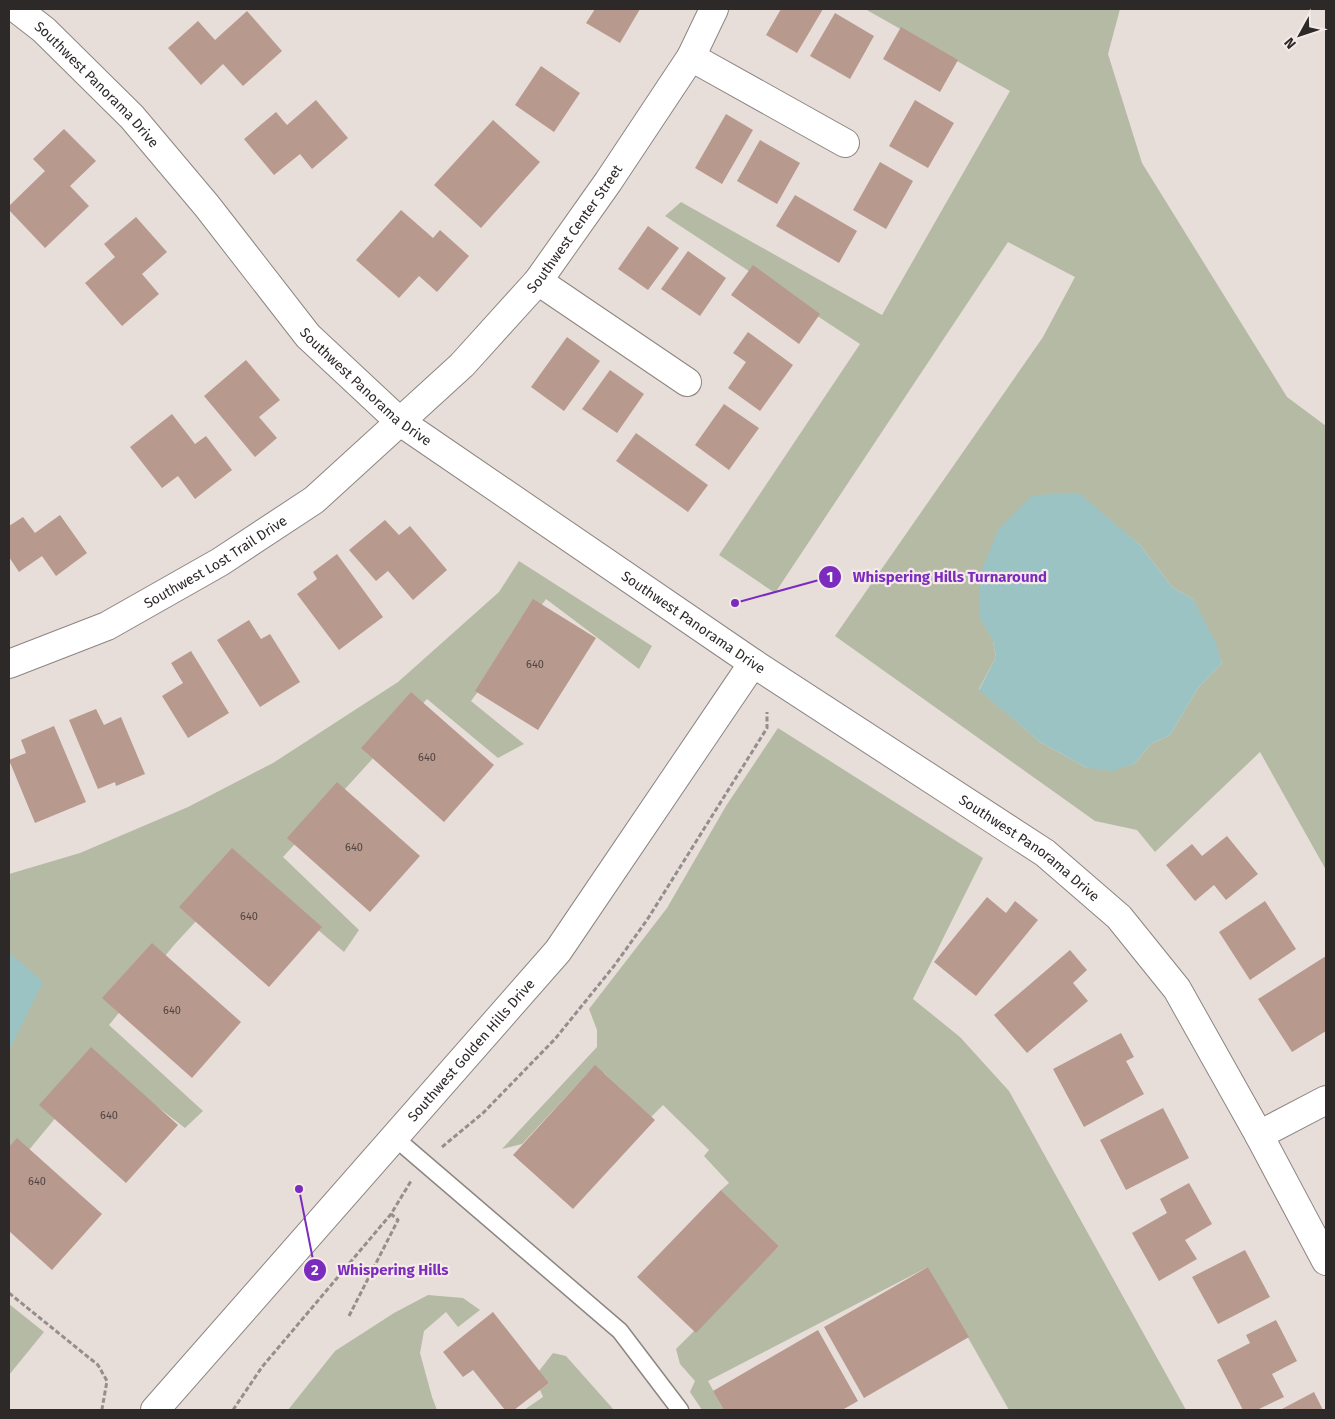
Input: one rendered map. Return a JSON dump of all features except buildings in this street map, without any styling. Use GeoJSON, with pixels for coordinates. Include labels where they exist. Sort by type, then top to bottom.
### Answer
{"type":"FeatureCollection","features":[{"type":"Feature","properties":{"kind":"street","name":"Southwest Panorama Drive"},"geometry":{"type":"LineString","coordinates":[[17,9],[44,30],[132,117],[207,206],[308,336],[399,422],[753,663],[1045,852],[1119,917],[1177,989],[1260,1135],[1326,1261]]}},
{"type":"Feature","properties":{"kind":"street","name":"Southwest Center Street"},"geometry":{"type":"LineString","coordinates":[[399,422],[462,365],[538,282],[608,182],[691,57],[714,9]]}},
{"type":"Feature","properties":{"kind":"street"},"geometry":{"type":"LineString","coordinates":[[691,57],[845,143]]}},
{"type":"Feature","properties":{"kind":"street"},"geometry":{"type":"LineString","coordinates":[[538,282],[687,382]]}},
{"type":"Feature","properties":{"kind":"street","name":"Southwest Lost Trail Drive"},"geometry":{"type":"LineString","coordinates":[[9,664],[106,626],[220,562],[314,500],[399,422]]}},
{"type":"Feature","properties":{"kind":"street","name":"Southwest Golden Hills Drive"},"geometry":{"type":"LineString","coordinates":[[155,1410],[558,951],[753,663]]}},
{"type":"Feature","properties":{"kind":"street"},"geometry":{"type":"LineString","coordinates":[[1260,1135],[1326,1100]]}},
{"type":"Feature","properties":{"kind":"lane"},"geometry":{"type":"LineString","coordinates":[[394,1136],[424,1164],[620,1330],[680,1410]]}},
{"type":"Feature","properties":{"kind":"path"},"geometry":{"type":"LineString","coordinates":[[233,1410],[262,1367],[391,1214],[410,1181],[424,1164],[483,1113],[555,1039],[614,966],[647,920],[768,728],[767,712]]}},
{"type":"Feature","properties":{"kind":"path"},"geometry":{"type":"LineString","coordinates":[[349,1316],[398,1220],[391,1214]]}},
{"type":"Feature","properties":{"kind":"path"},"geometry":{"type":"LineString","coordinates":[[9,1293],[98,1365],[107,1381],[102,1408]]}},
{"type":"Feature","properties":{"kind":"green space"},"geometry":{"type":"Polygon","coordinates":[[[865,9],[1120,9],[1108,54],[1142,163],[1287,397],[1326,426],[1326,870],[1260,752],[1155,852],[1137,830],[1095,821],[835,636],[1043,337],[1075,277],[1008,242],[775,593],[719,555],[860,344],[665,216],[681,202],[882,315],[1010,91],[865,9]],[[1115,525],[993,641],[996,657],[979,689],[1040,742],[1087,768],[1134,764],[1151,744],[1170,735],[1198,688],[1222,663],[1193,599],[1172,587],[1140,545],[1115,525]]]}},
{"type":"Feature","properties":{"kind":"green space"},"geometry":{"type":"Polygon","coordinates":[[[519,561],[652,646],[639,669],[546,599],[471,701],[524,744],[498,758],[427,699],[283,857],[359,930],[344,952],[245,868],[174,945],[109,1025],[203,1111],[185,1128],[101,1063],[9,1174],[9,874],[80,853],[188,807],[273,763],[398,682],[499,592],[519,561]]]}},
{"type":"Feature","properties":{"kind":"green space"},"geometry":{"type":"Polygon","coordinates":[[[778,728],[983,858],[913,999],[960,1037],[1009,1091],[1186,1410],[1009,1410],[928,1267],[708,1381],[724,1410],[702,1410],[690,1392],[695,1381],[680,1364],[676,1349],[779,1246],[721,1190],[729,1183],[704,1156],[709,1150],[663,1105],[651,1117],[604,1073],[588,1073],[522,1144],[502,1149],[597,1047],[597,1030],[589,1009],[667,908],[726,806],[778,728]]]}},
{"type":"Feature","properties":{"kind":"green space"},"geometry":{"type":"Polygon","coordinates":[[[428,1295],[463,1298],[480,1310],[458,1327],[446,1312],[424,1331],[420,1353],[437,1410],[288,1410],[335,1351],[394,1313],[428,1295]]]}},
{"type":"Feature","properties":{"kind":"green space"},"geometry":{"type":"Polygon","coordinates":[[[9,1304],[44,1332],[9,1375],[9,1304]]]}},
{"type":"Feature","properties":{"kind":"green space"},"geometry":{"type":"Polygon","coordinates":[[[553,1353],[566,1356],[614,1410],[524,1410],[543,1397],[540,1390],[549,1383],[539,1371],[553,1353]]]}},
{"type":"Feature","properties":{"kind":"water"},"geometry":{"type":"Polygon","coordinates":[[[1079,493],[1140,545],[1172,587],[1193,599],[1216,643],[1222,663],[1198,688],[1170,735],[1151,744],[1134,764],[1112,771],[1087,768],[1040,742],[979,690],[996,657],[993,641],[980,618],[979,577],[999,528],[1033,495],[1079,493]]]}},
{"type":"Feature","properties":{"kind":"water"},"geometry":{"type":"Polygon","coordinates":[[[9,952],[43,982],[9,1051],[9,952]]]}},
{"type":"Feature","properties":{"kind":"place","name":"Whispering Hills Turnaround"},"geometry":{"type":"Point","coordinates":[735,603]}},
{"type":"Feature","properties":{"kind":"place","name":"Whispering Hills"},"geometry":{"type":"Point","coordinates":[299,1189]}}]}
